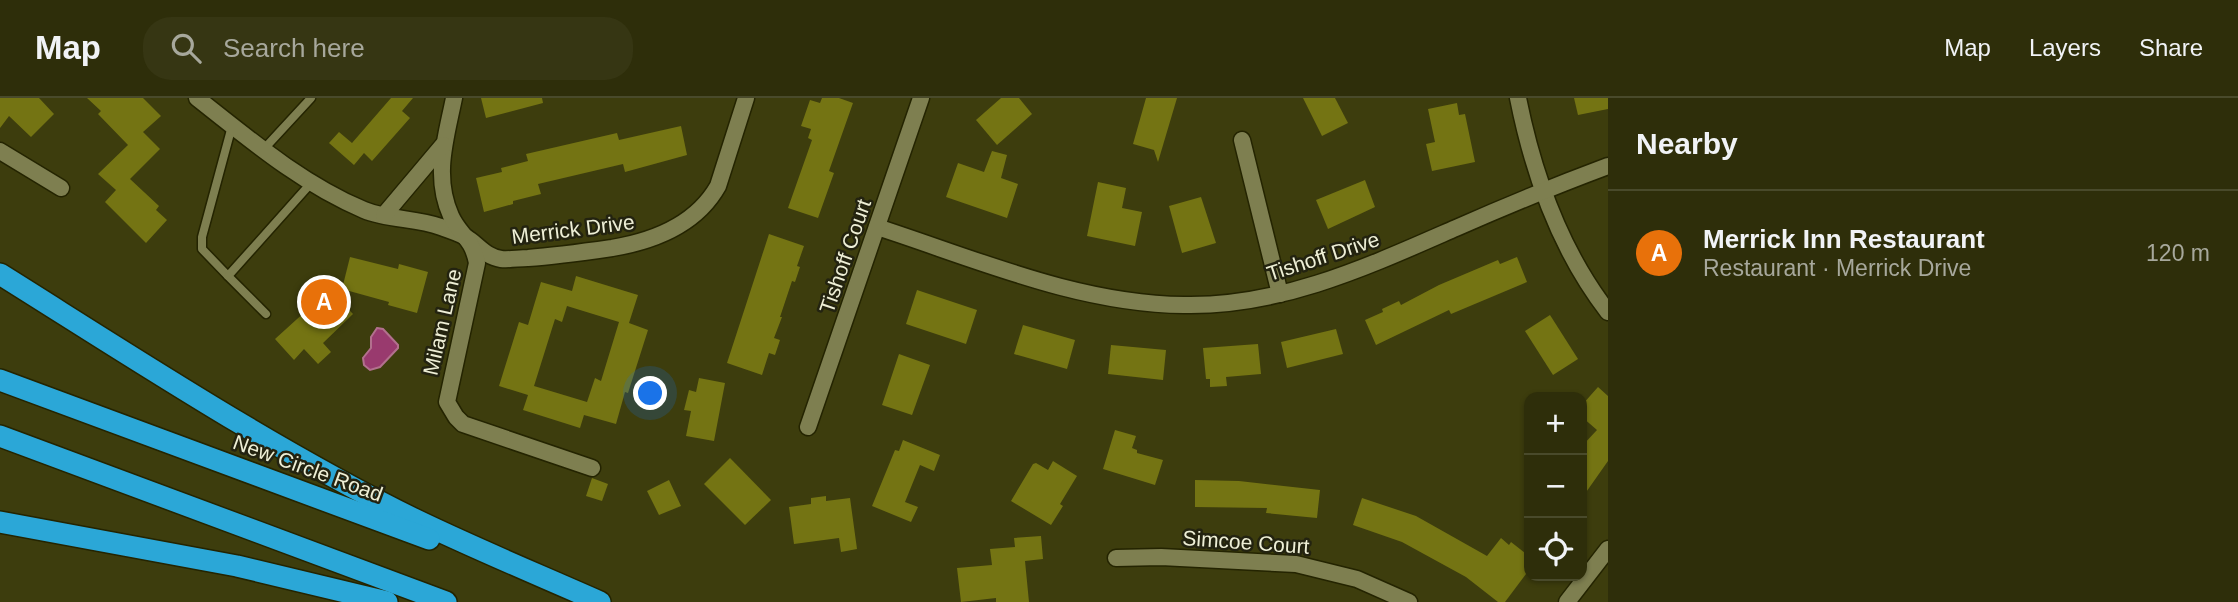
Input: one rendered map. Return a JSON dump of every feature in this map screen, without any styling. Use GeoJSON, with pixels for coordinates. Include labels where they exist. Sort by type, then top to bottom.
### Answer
{"type":"FeatureCollection","features":[{"type":"Feature","properties":{"kind":"highway"},"geometry":{"type":"LineString","coordinates":[[0,274],[219,410],[336,478],[416,520],[599,602]]}},
{"type":"Feature","properties":{"kind":"highway","name":"New Circle Road"},"geometry":{"type":"LineString","coordinates":[[0,380],[599,602]]}},
{"type":"Feature","properties":{"kind":"highway"},"geometry":{"type":"LineString","coordinates":[[0,436],[446,602]]}},
{"type":"Feature","properties":{"kind":"highway"},"geometry":{"type":"LineString","coordinates":[[0,523],[237,566],[387,602]]}},
{"type":"Feature","properties":{"kind":"street","name":"Merrick Drive"},"geometry":{"type":"LineString","coordinates":[[197,98],[263,150],[351,204],[384,215],[438,226],[469,239],[485,253],[502,259],[568,254],[642,243],[688,220],[711,198],[733,145],[746,98]]}},
{"type":"Feature","properties":{"kind":"street","name":"Milam Lane"},"geometry":{"type":"LineString","coordinates":[[454,98],[440,166],[452,219],[469,239],[477,263],[447,402],[450,410],[463,424],[592,468]]}},
{"type":"Feature","properties":{"kind":"street","name":"Tishoff Court"},"geometry":{"type":"LineString","coordinates":[[808,427],[921,98]]}},
{"type":"Feature","properties":{"kind":"street"},"geometry":{"type":"LineString","coordinates":[[1518,98],[1542,191],[1575,260],[1608,312]]}},
{"type":"Feature","properties":{"kind":"street"},"geometry":{"type":"LineString","coordinates":[[1242,140],[1280,294]]}},
{"type":"Feature","properties":{"kind":"street"},"geometry":{"type":"LineString","coordinates":[[384,215],[443,145]]}},
{"type":"Feature","properties":{"kind":"street"},"geometry":{"type":"LineString","coordinates":[[0,151],[61,188]]}},
{"type":"Feature","properties":{"kind":"street","name":"Tishoff Drive"},"geometry":{"type":"LineString","coordinates":[[877,227],[1095,295],[1186,305],[1245,301],[1339,278],[1542,191],[1608,166]]}},
{"type":"Feature","properties":{"kind":"street"},"geometry":{"type":"LineString","coordinates":[[1567,602],[1608,549]]}},
{"type":"Feature","properties":{"kind":"street","name":"Simcoe Court"},"geometry":{"type":"LineString","coordinates":[[1116,558],[1161,557],[1296,564],[1357,579],[1409,602]]}},
{"type":"Feature","properties":{"kind":"lane"},"geometry":{"type":"LineString","coordinates":[[263,150],[311,98]]}},
{"type":"Feature","properties":{"kind":"lane"},"geometry":{"type":"LineString","coordinates":[[232,126],[201,237],[202,249],[266,314]]}},
{"type":"Feature","properties":{"kind":"lane"},"geometry":{"type":"LineString","coordinates":[[228,276],[312,182]]}},
{"type":"Feature","properties":{"kind":"shaded area"},"geometry":{"type":"Polygon","coordinates":[[[377,328],[383,329],[398,348],[380,367],[370,370],[364,365],[363,358],[371,348],[371,337],[377,328]]]}},
{"type":"Feature","properties":{"kind":"building"},"geometry":{"type":"Polygon","coordinates":[[[0,98],[39,98],[54,114],[31,137],[9,116],[0,128],[0,98]]]}},
{"type":"Feature","properties":{"kind":"building"},"geometry":{"type":"Polygon","coordinates":[[[87,98],[143,98],[161,116],[143,132],[160,149],[130,179],[159,206],[156,210],[167,220],[146,243],[105,202],[116,190],[98,174],[128,145],[98,114],[101,111],[87,98]]]}},
{"type":"Feature","properties":{"kind":"building"},"geometry":{"type":"Polygon","coordinates":[[[391,98],[413,98],[402,111],[410,118],[372,161],[364,153],[354,165],[329,143],[339,132],[352,143],[391,98]]]}},
{"type":"Feature","properties":{"kind":"building"},"geometry":{"type":"Polygon","coordinates":[[[481,98],[542,98],[543,103],[486,118],[481,98]]]}},
{"type":"Feature","properties":{"kind":"building"},"geometry":{"type":"Polygon","coordinates":[[[822,98],[839,98],[853,103],[829,171],[834,173],[818,218],[788,208],[812,140],[808,138],[811,129],[801,126],[810,100],[820,103],[822,98]]]}},
{"type":"Feature","properties":{"kind":"building"},"geometry":{"type":"Polygon","coordinates":[[[1001,98],[1019,98],[1032,114],[997,145],[976,120],[1001,98]]]}},
{"type":"Feature","properties":{"kind":"building"},"geometry":{"type":"Polygon","coordinates":[[[1146,98],[1177,98],[1158,162],[1154,150],[1133,144],[1146,98]]]}},
{"type":"Feature","properties":{"kind":"building"},"geometry":{"type":"Polygon","coordinates":[[[1303,98],[1335,98],[1348,123],[1322,136],[1303,98]]]}},
{"type":"Feature","properties":{"kind":"building"},"geometry":{"type":"Polygon","coordinates":[[[1574,98],[1608,98],[1608,109],[1578,115],[1574,98]]]}},
{"type":"Feature","properties":{"kind":"building"},"geometry":{"type":"Polygon","coordinates":[[[1457,103],[1459,115],[1465,114],[1475,162],[1432,171],[1426,144],[1435,142],[1428,109],[1457,103]]]}},
{"type":"Feature","properties":{"kind":"building"},"geometry":{"type":"Polygon","coordinates":[[[681,126],[687,155],[625,172],[623,164],[538,184],[541,194],[484,212],[476,178],[502,172],[501,168],[528,161],[526,154],[617,133],[619,140],[681,126]]]}},
{"type":"Feature","properties":{"kind":"building"},"geometry":{"type":"Polygon","coordinates":[[[992,151],[1007,155],[1001,178],[1018,184],[1007,218],[946,197],[958,163],[984,172],[992,151]]]}},
{"type":"Feature","properties":{"kind":"building"},"geometry":{"type":"Polygon","coordinates":[[[1365,180],[1375,207],[1328,229],[1316,200],[1365,180]]]}},
{"type":"Feature","properties":{"kind":"building"},"geometry":{"type":"Polygon","coordinates":[[[1098,182],[1126,188],[1122,208],[1142,212],[1135,246],[1087,236],[1098,182]]]}},
{"type":"Feature","properties":{"kind":"building"},"geometry":{"type":"Polygon","coordinates":[[[1201,197],[1216,243],[1182,253],[1169,206],[1201,197]]]}},
{"type":"Feature","properties":{"kind":"building"},"geometry":{"type":"Polygon","coordinates":[[[769,234],[804,246],[797,266],[800,267],[795,282],[792,281],[774,338],[780,340],[775,355],[769,353],[762,375],[727,363],[769,234]]]}},
{"type":"Feature","properties":{"kind":"building"},"geometry":{"type":"Polygon","coordinates":[[[350,257],[398,269],[399,264],[428,272],[417,313],[342,289],[350,257]]]}},
{"type":"Feature","properties":{"kind":"building"},"geometry":{"type":"Polygon","coordinates":[[[1517,257],[1527,282],[1451,314],[1449,310],[1376,345],[1365,320],[1383,312],[1382,309],[1399,301],[1401,305],[1439,285],[1498,260],[1500,264],[1517,257]]]}},
{"type":"Feature","properties":{"kind":"building"},"geometry":{"type":"Polygon","coordinates":[[[576,276],[638,295],[629,323],[648,330],[616,424],[584,415],[580,428],[523,410],[528,395],[499,386],[519,322],[528,325],[541,282],[572,291],[576,276]],[[567,306],[562,322],[555,319],[534,386],[587,402],[595,378],[601,381],[619,322],[567,306]]]}},
{"type":"Feature","properties":{"kind":"building"},"geometry":{"type":"Polygon","coordinates":[[[308,282],[322,282],[353,314],[323,343],[331,352],[318,364],[304,349],[294,360],[275,339],[307,310],[303,306],[310,298],[308,282]]]}},
{"type":"Feature","properties":{"kind":"building"},"geometry":{"type":"Polygon","coordinates":[[[917,290],[977,310],[966,344],[906,324],[917,290]]]}},
{"type":"Feature","properties":{"kind":"building"},"geometry":{"type":"Polygon","coordinates":[[[1550,315],[1578,359],[1553,375],[1525,331],[1550,315]]]}},
{"type":"Feature","properties":{"kind":"building"},"geometry":{"type":"Polygon","coordinates":[[[1023,325],[1075,340],[1067,369],[1014,354],[1023,325]]]}},
{"type":"Feature","properties":{"kind":"building"},"geometry":{"type":"Polygon","coordinates":[[[1336,329],[1343,354],[1287,368],[1281,342],[1336,329]]]}},
{"type":"Feature","properties":{"kind":"building"},"geometry":{"type":"Polygon","coordinates":[[[1258,344],[1261,374],[1226,377],[1227,386],[1210,387],[1210,379],[1206,379],[1203,348],[1258,344]]]}},
{"type":"Feature","properties":{"kind":"building"},"geometry":{"type":"Polygon","coordinates":[[[1111,345],[1166,350],[1163,380],[1108,374],[1111,345]]]}},
{"type":"Feature","properties":{"kind":"building"},"geometry":{"type":"Polygon","coordinates":[[[899,354],[930,365],[912,415],[882,405],[899,354]]]}},
{"type":"Feature","properties":{"kind":"building"},"geometry":{"type":"Polygon","coordinates":[[[699,378],[725,383],[714,441],[686,436],[691,411],[684,410],[689,390],[696,392],[699,378]]]}},
{"type":"Feature","properties":{"kind":"building"},"geometry":{"type":"Polygon","coordinates":[[[1598,387],[1608,396],[1608,461],[1587,491],[1587,441],[1597,430],[1587,421],[1587,399],[1598,387]]]}},
{"type":"Feature","properties":{"kind":"building"},"geometry":{"type":"Polygon","coordinates":[[[1115,430],[1136,436],[1132,448],[1137,450],[1137,453],[1163,460],[1155,485],[1103,469],[1115,430]]]}},
{"type":"Feature","properties":{"kind":"building"},"geometry":{"type":"Polygon","coordinates":[[[903,440],[940,455],[934,471],[920,465],[905,502],[918,507],[911,522],[872,506],[895,450],[899,451],[903,440]]]}},
{"type":"Feature","properties":{"kind":"building"},"geometry":{"type":"Polygon","coordinates":[[[730,458],[771,500],[745,525],[704,484],[730,458]]]}},
{"type":"Feature","properties":{"kind":"building"},"geometry":{"type":"Polygon","coordinates":[[[1053,461],[1077,476],[1051,525],[1011,501],[1033,464],[1048,470],[1053,461]]]}},
{"type":"Feature","properties":{"kind":"building"},"geometry":{"type":"Polygon","coordinates":[[[592,478],[608,484],[602,501],[586,496],[592,478]]]}},
{"type":"Feature","properties":{"kind":"building"},"geometry":{"type":"Polygon","coordinates":[[[669,480],[681,506],[659,515],[647,491],[669,480]]]}},
{"type":"Feature","properties":{"kind":"building"},"geometry":{"type":"Polygon","coordinates":[[[1195,480],[1239,481],[1320,490],[1317,518],[1266,513],[1267,508],[1195,507],[1195,480]]]}},
{"type":"Feature","properties":{"kind":"building"},"geometry":{"type":"Polygon","coordinates":[[[826,496],[826,501],[850,498],[857,549],[841,552],[839,538],[794,544],[789,507],[811,504],[811,498],[826,496]]]}},
{"type":"Feature","properties":{"kind":"building"},"geometry":{"type":"Polygon","coordinates":[[[1362,498],[1416,516],[1487,556],[1501,538],[1524,552],[1524,577],[1505,602],[1498,602],[1466,577],[1402,542],[1353,525],[1362,498]]]}},
{"type":"Feature","properties":{"kind":"building"},"geometry":{"type":"Polygon","coordinates":[[[1041,536],[1043,559],[1025,561],[1029,602],[996,602],[996,598],[961,602],[957,568],[992,565],[990,549],[1015,547],[1014,538],[1041,536]]]}},
{"type":"Feature","properties":{"kind":"place","name":"Merrick Inn Restaurant"},"geometry":{"type":"Point","coordinates":[324,302]}}]}
